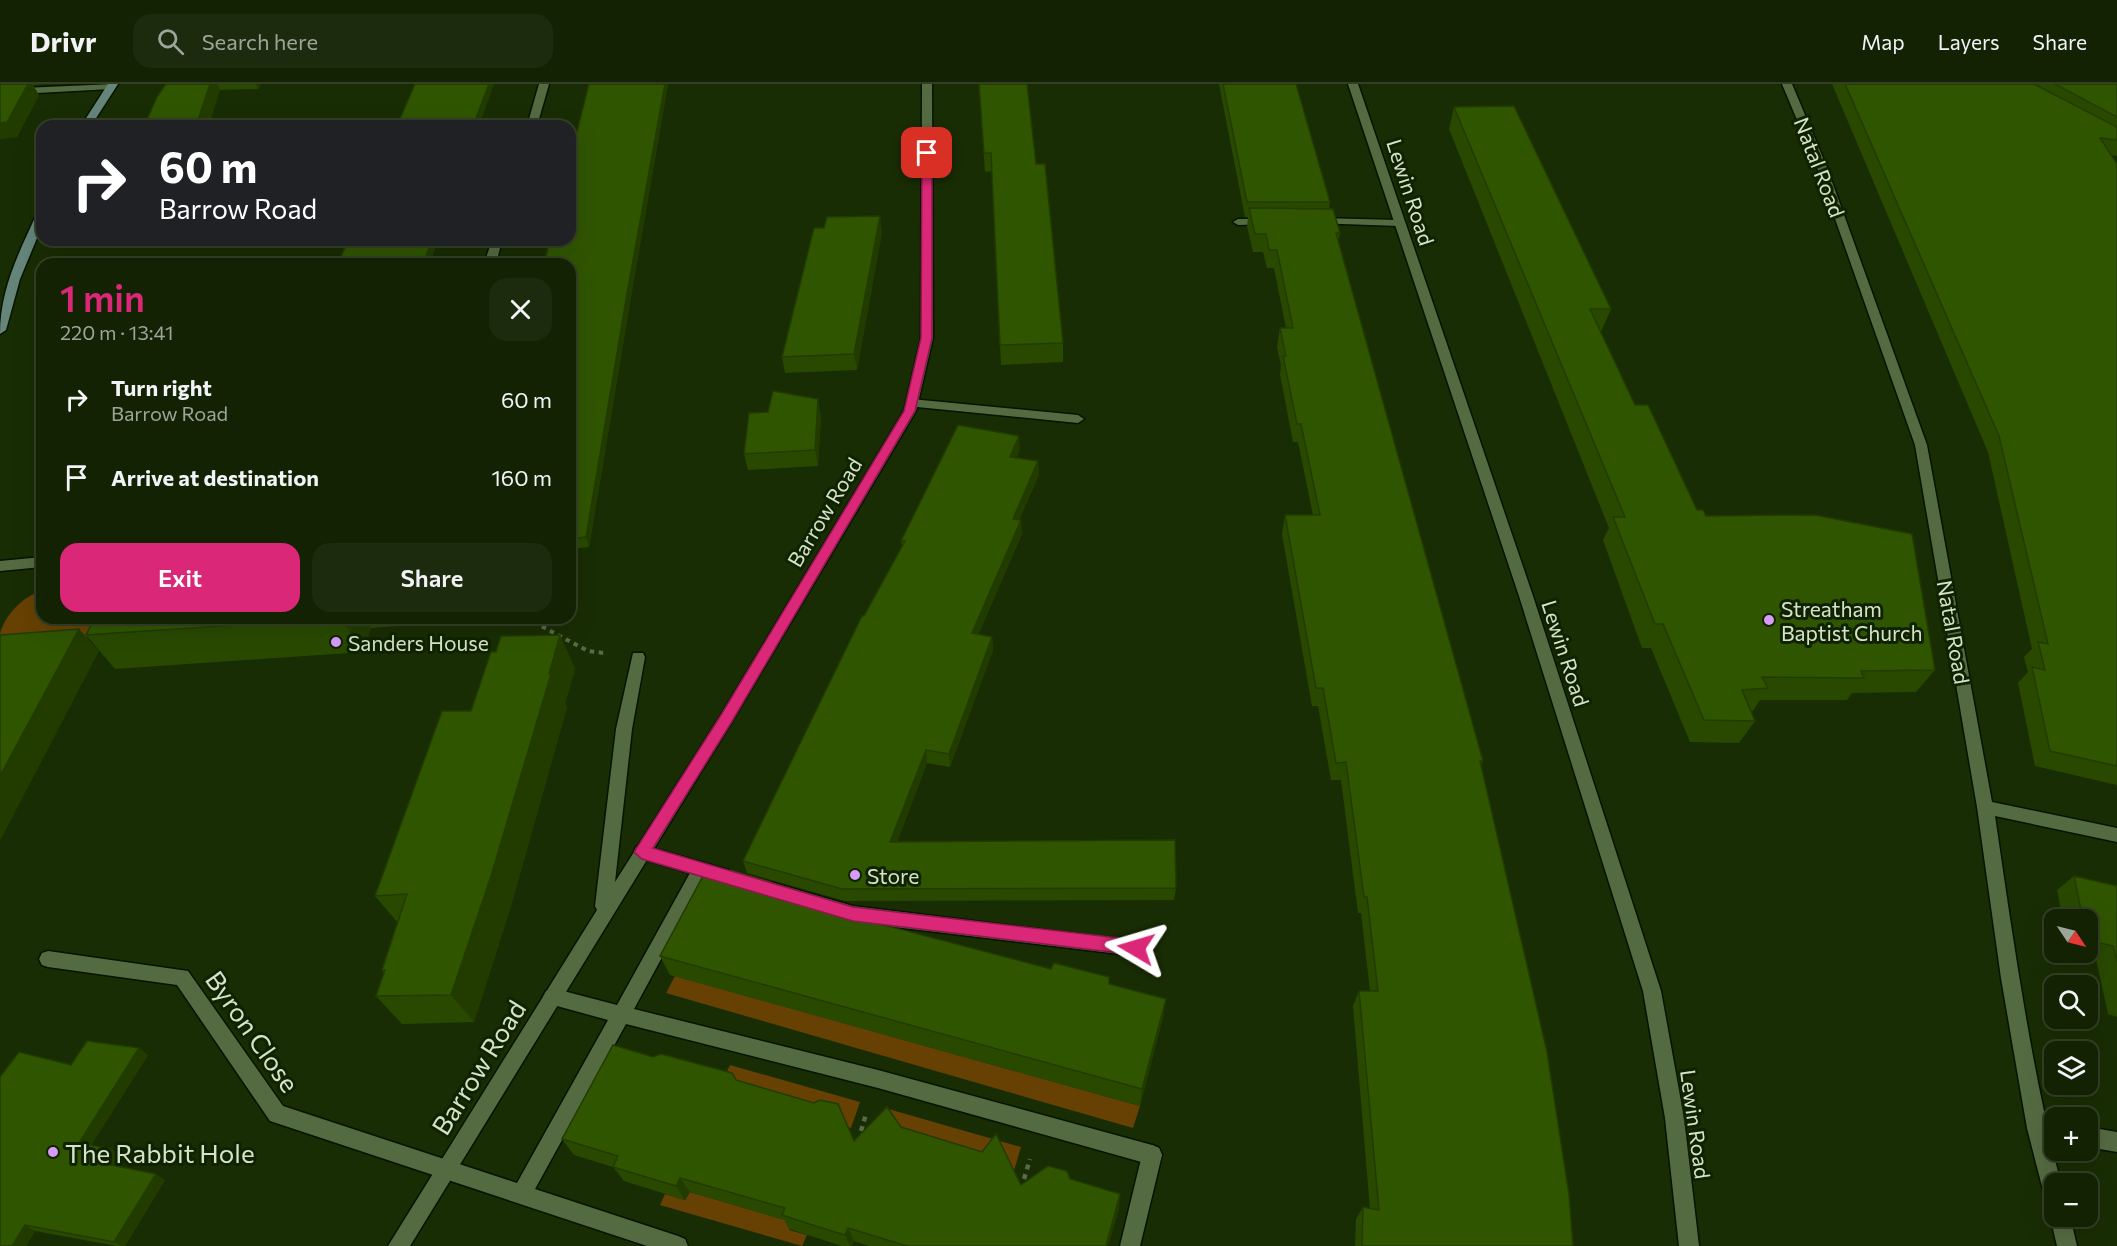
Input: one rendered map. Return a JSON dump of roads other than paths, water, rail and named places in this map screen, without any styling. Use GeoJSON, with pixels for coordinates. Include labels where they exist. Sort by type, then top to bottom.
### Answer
{"type":"FeatureCollection","features":[{"type":"Feature","properties":{"kind":"main road"},"geometry":{"type":"LineString","coordinates":[[90,120],[112,85]]}},
{"type":"Feature","properties":{"kind":"main road"},"geometry":{"type":"LineString","coordinates":[[0,330],[14,279],[36,227]]}},
{"type":"Feature","properties":{"kind":"street"},"geometry":{"type":"LineString","coordinates":[[534,120],[544,84]]}},
{"type":"Feature","properties":{"kind":"street","name":"Barrow Road"},"geometry":{"type":"LineString","coordinates":[[398,1246],[726,719],[909,411],[927,338],[927,84]]}},
{"type":"Feature","properties":{"kind":"street","name":"Lewin Road"},"geometry":{"type":"LineString","coordinates":[[1353,84],[1526,596],[1652,991],[1665,1051],[1679,1143],[1689,1246]]}},
{"type":"Feature","properties":{"kind":"street","name":"Natal Road"},"geometry":{"type":"LineString","coordinates":[[1788,84],[1821,165],[1921,445],[1985,807],[2010,978],[2044,1122]]}},
{"type":"Feature","properties":{"kind":"street"},"geometry":{"type":"LineString","coordinates":[[0,92],[112,85]]}},
{"type":"Feature","properties":{"kind":"street"},"geometry":{"type":"LineString","coordinates":[[1309,221],[1399,223]]}},
{"type":"Feature","properties":{"kind":"street"},"geometry":{"type":"LineString","coordinates":[[1238,222],[1273,222]]}},
{"type":"Feature","properties":{"kind":"street"},"geometry":{"type":"LineString","coordinates":[[911,403],[1078,419]]}},
{"type":"Feature","properties":{"kind":"street"},"geometry":{"type":"LineString","coordinates":[[0,566],[36,563]]}},
{"type":"Feature","properties":{"kind":"street","name":"Barrow Road"},"geometry":{"type":"LineString","coordinates":[[603,915],[609,882],[611,836],[623,740],[638,657]]}},
{"type":"Feature","properties":{"kind":"street"},"geometry":{"type":"LineString","coordinates":[[1985,807],[2117,835]]}},
{"type":"Feature","properties":{"kind":"street"},"geometry":{"type":"LineString","coordinates":[[642,852],[853,914],[1136,948]]}},
{"type":"Feature","properties":{"kind":"street"},"geometry":{"type":"LineString","coordinates":[[521,1195],[701,870]]}},
{"type":"Feature","properties":{"kind":"street","name":"Byron Close"},"geometry":{"type":"LineString","coordinates":[[48,959],[182,976],[277,1114],[678,1246]]}},
{"type":"Feature","properties":{"kind":"street"},"geometry":{"type":"LineString","coordinates":[[552,997],[878,1079],[1152,1155],[1130,1246]]}},
{"type":"Feature","properties":{"kind":"street"},"geometry":{"type":"LineString","coordinates":[[2098,1139],[2117,1142]]}},
{"type":"Feature","properties":{"kind":"street"},"geometry":{"type":"LineString","coordinates":[[2063,1227],[2067,1246]]}},
{"type":"Feature","properties":{"kind":"place","name":"Streatham Baptist Church"},"geometry":{"type":"Point","coordinates":[1769,620]}},
{"type":"Feature","properties":{"kind":"place","name":"Sanders House"},"geometry":{"type":"Point","coordinates":[336,642]}},
{"type":"Feature","properties":{"kind":"place","name":"Store"},"geometry":{"type":"Point","coordinates":[855,875]}},
{"type":"Feature","properties":{"kind":"place","name":"The Rabbit Hole"},"geometry":{"type":"Point","coordinates":[53,1152]}}]}
